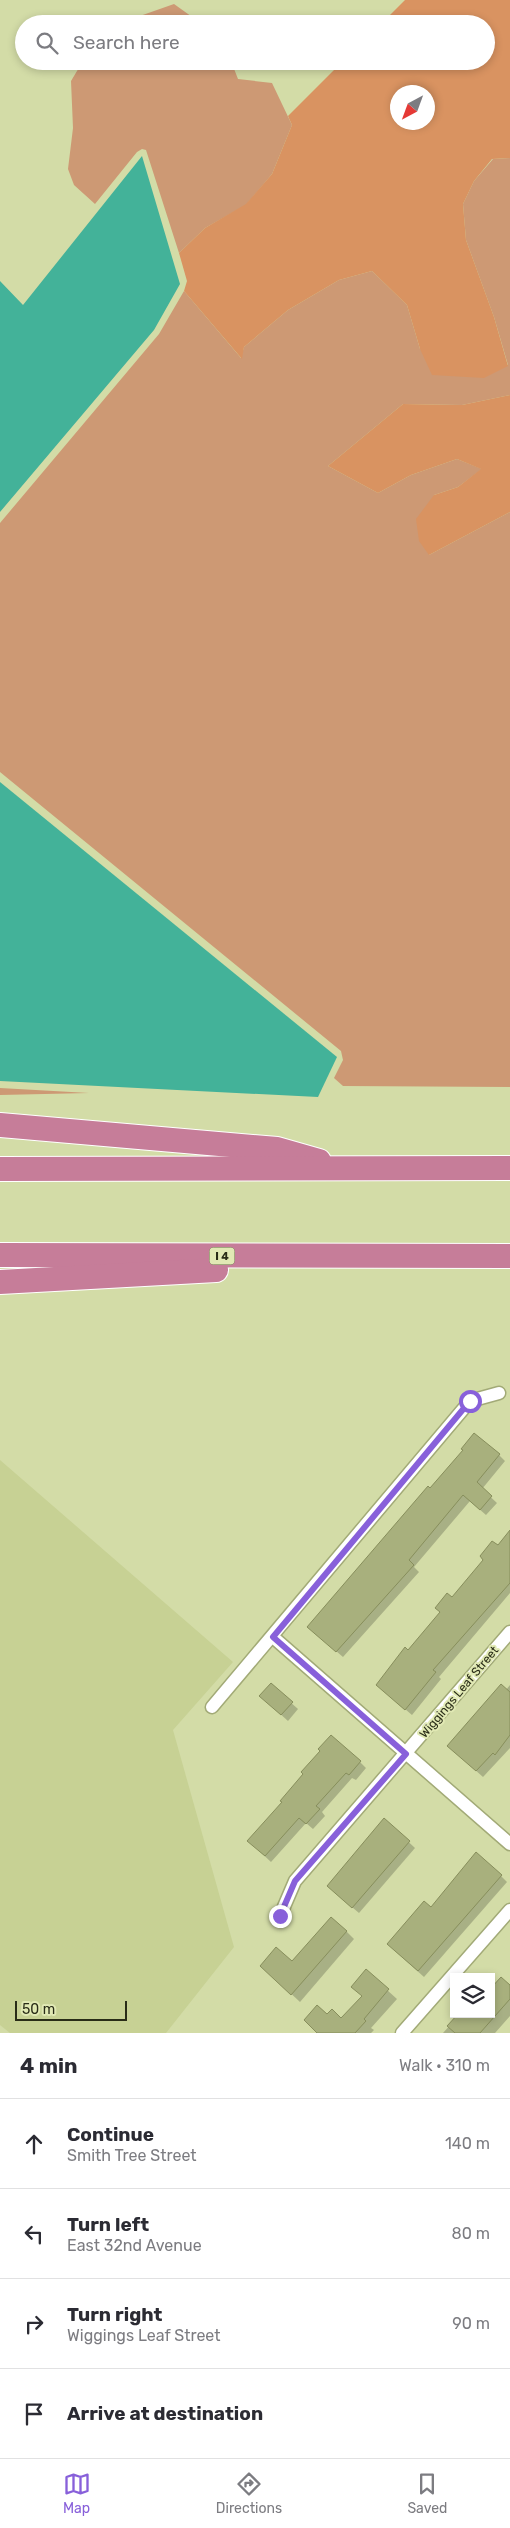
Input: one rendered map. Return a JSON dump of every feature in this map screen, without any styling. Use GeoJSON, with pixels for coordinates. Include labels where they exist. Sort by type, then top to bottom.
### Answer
{"type":"FeatureCollection","features":[{"type":"Feature","properties":{"kind":"highway"},"geometry":{"type":"LineString","coordinates":[[0,1125],[277,1149],[345,1169]]}},
{"type":"Feature","properties":{"kind":"highway"},"geometry":{"type":"LineString","coordinates":[[0,1168],[510,1168]]}},
{"type":"Feature","properties":{"kind":"highway","name":"I 4"},"geometry":{"type":"LineString","coordinates":[[0,1255],[510,1256]]}},
{"type":"Feature","properties":{"kind":"highway"},"geometry":{"type":"LineString","coordinates":[[0,1282],[445,1256]]}},
{"type":"Feature","properties":{"kind":"street"},"geometry":{"type":"LineString","coordinates":[[212,1707],[273,1637],[470,1401],[499,1393]]}},
{"type":"Feature","properties":{"kind":"street","name":"Wiggings Leaf Street"},"geometry":{"type":"LineString","coordinates":[[280,1916],[295,1881],[510,1632]]}},
{"type":"Feature","properties":{"kind":"street"},"geometry":{"type":"LineString","coordinates":[[273,1637],[510,1844]]}},
{"type":"Feature","properties":{"kind":"street"},"geometry":{"type":"LineString","coordinates":[[402,2033],[510,1910]]}},
{"type":"Feature","properties":{"kind":"shaded area"},"geometry":{"type":"Polygon","coordinates":[[[405,0],[510,0],[510,158],[492,159],[474,181],[463,204],[466,240],[494,317],[508,366],[484,378],[432,375],[420,349],[407,305],[372,271],[339,280],[288,310],[244,347],[242,359],[184,291],[187,281],[179,253],[205,228],[246,204],[272,174],[292,125],[288,116],[334,70],[495,70],[495,15],[390,15],[405,0]]]}},
{"type":"Feature","properties":{"kind":"shaded area"},"geometry":{"type":"Polygon","coordinates":[[[174,4],[189,15],[143,15],[174,4]]]}},
{"type":"Feature","properties":{"kind":"shaded area"},"geometry":{"type":"Polygon","coordinates":[[[78,70],[234,70],[238,79],[272,83],[292,125],[272,174],[246,205],[205,228],[179,253],[146,150],[142,149],[137,152],[95,204],[74,185],[68,169],[73,128],[71,81],[78,70]]]}},
{"type":"Feature","properties":{"kind":"shaded area"},"geometry":{"type":"Polygon","coordinates":[[[510,158],[510,395],[462,405],[403,404],[328,466],[378,493],[411,475],[457,459],[482,469],[458,487],[434,495],[429,555],[510,512],[510,1087],[343,1086],[334,1078],[343,1060],[341,1051],[0,772],[0,523],[159,334],[184,291],[241,358],[244,347],[288,310],[339,280],[372,271],[407,305],[420,349],[508,365],[494,317],[466,240],[463,204],[474,181],[493,159],[510,158]]]}},
{"type":"Feature","properties":{"kind":"shaded area"},"geometry":{"type":"Polygon","coordinates":[[[510,395],[510,512],[429,555],[419,541],[416,519],[434,495],[458,487],[481,469],[457,459],[411,475],[378,493],[328,466],[403,404],[462,405],[510,395]]]}},
{"type":"Feature","properties":{"kind":"shaded area"},"geometry":{"type":"Polygon","coordinates":[[[0,1088],[89,1093],[0,1095],[0,1088]]]}},
{"type":"Feature","properties":{"kind":"shaded area"},"geometry":{"type":"Polygon","coordinates":[[[0,1460],[233,1662],[173,1730],[234,1947],[166,2033],[10,2033],[0,2025],[0,1460]]]}},
{"type":"Feature","properties":{"kind":"water"},"geometry":{"type":"Polygon","coordinates":[[[142,156],[180,284],[154,330],[0,512],[0,281],[23,305],[142,156]]]}},
{"type":"Feature","properties":{"kind":"water"},"geometry":{"type":"Polygon","coordinates":[[[0,782],[337,1057],[318,1097],[0,1081],[0,782]]]}},
{"type":"Feature","properties":{"kind":"building"},"geometry":{"type":"Polygon","coordinates":[[[474,1433],[500,1454],[477,1482],[492,1496],[480,1510],[463,1495],[409,1560],[414,1565],[336,1652],[307,1627],[428,1486],[430,1488],[463,1450],[461,1449],[474,1433]]]}},
{"type":"Feature","properties":{"kind":"building"},"geometry":{"type":"Polygon","coordinates":[[[510,1530],[510,1583],[433,1670],[436,1672],[405,1710],[376,1685],[405,1647],[408,1650],[440,1612],[435,1608],[447,1593],[452,1597],[483,1560],[480,1556],[492,1541],[498,1545],[510,1530]]]}},
{"type":"Feature","properties":{"kind":"building"},"geometry":{"type":"Polygon","coordinates":[[[271,1683],[293,1702],[281,1715],[259,1696],[271,1683]]]}},
{"type":"Feature","properties":{"kind":"building"},"geometry":{"type":"Polygon","coordinates":[[[501,1684],[510,1692],[510,1735],[495,1755],[493,1753],[476,1771],[447,1746],[501,1684]]]}},
{"type":"Feature","properties":{"kind":"building"},"geometry":{"type":"Polygon","coordinates":[[[331,1735],[361,1761],[349,1775],[346,1773],[316,1806],[320,1809],[306,1824],[299,1818],[265,1856],[247,1841],[282,1802],[280,1801],[303,1774],[301,1772],[320,1751],[318,1749],[331,1735]]]}},
{"type":"Feature","properties":{"kind":"building"},"geometry":{"type":"Polygon","coordinates":[[[384,1818],[410,1841],[352,1908],[327,1886],[384,1818]]]}},
{"type":"Feature","properties":{"kind":"building"},"geometry":{"type":"Polygon","coordinates":[[[476,1852],[502,1875],[418,1971],[387,1944],[424,1901],[431,1907],[476,1852]]]}},
{"type":"Feature","properties":{"kind":"building"},"geometry":{"type":"Polygon","coordinates":[[[331,1917],[347,1931],[291,1995],[260,1966],[276,1947],[292,1961],[331,1917]]]}},
{"type":"Feature","properties":{"kind":"building"},"geometry":{"type":"Polygon","coordinates":[[[366,1969],[389,1989],[364,2019],[366,2021],[355,2033],[317,2033],[304,2020],[317,2005],[327,2014],[332,2009],[341,2018],[362,1996],[351,1987],[366,1969]]]}},
{"type":"Feature","properties":{"kind":"building"},"geometry":{"type":"Polygon","coordinates":[[[501,1977],[510,1985],[510,1999],[495,2016],[495,1984],[501,1977]]]}},
{"type":"Feature","properties":{"kind":"building"},"geometry":{"type":"Polygon","coordinates":[[[454,2018],[493,2018],[480,2033],[455,2033],[447,2026],[454,2018]]]}},
{"type":"Feature","properties":{"kind":"route"},"geometry":{"type":"LineString","coordinates":[[280,1916],[295,1881],[406,1754],[273,1637],[470,1401]]}}]}
